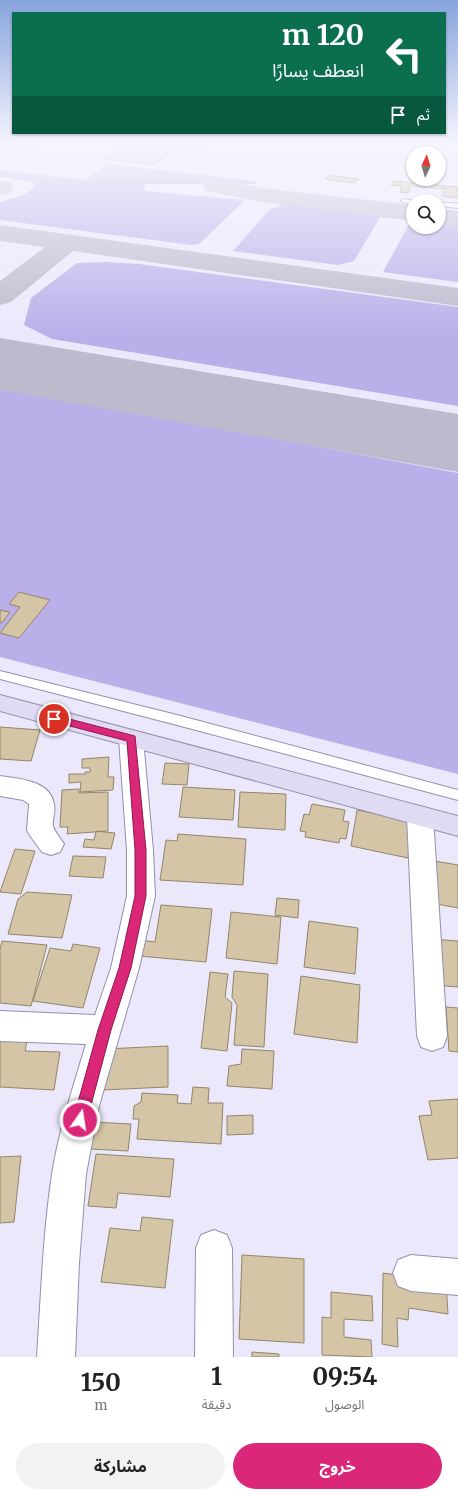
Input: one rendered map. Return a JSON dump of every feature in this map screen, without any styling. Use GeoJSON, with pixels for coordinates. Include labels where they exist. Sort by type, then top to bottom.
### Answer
{"type":"FeatureCollection","features":[{"type":"Feature","properties":{"kind":"main road"},"geometry":{"type":"LineString","coordinates":[[0,703],[458,826]]}},
{"type":"Feature","properties":{"kind":"street"},"geometry":{"type":"LineString","coordinates":[[56,1357],[61,1263],[69,1174],[83,1106],[125,968],[141,896],[140,850],[131,739]]}},
{"type":"Feature","properties":{"kind":"street"},"geometry":{"type":"LineString","coordinates":[[0,786],[22,789],[32,792],[39,797],[42,803],[40,830],[43,836],[51,844]]}},
{"type":"Feature","properties":{"kind":"street"},"geometry":{"type":"LineString","coordinates":[[420,816],[432,1036]]}},
{"type":"Feature","properties":{"kind":"street"},"geometry":{"type":"LineString","coordinates":[[0,1026],[105,1030]]}},
{"type":"Feature","properties":{"kind":"street"},"geometry":{"type":"LineString","coordinates":[[214,1248],[214,1357]]}},
{"type":"Feature","properties":{"kind":"street"},"geometry":{"type":"LineString","coordinates":[[411,1274],[458,1277]]}},
{"type":"Feature","properties":{"kind":"lane"},"geometry":{"type":"LineString","coordinates":[[0,675],[177,720],[458,795]]}},
{"type":"Feature","properties":{"kind":"shaded area"},"geometry":{"type":"Polygon","coordinates":[[[0,208],[236,208],[199,244],[191,245],[0,220],[0,208]]]}},
{"type":"Feature","properties":{"kind":"shaded area"},"geometry":{"type":"Polygon","coordinates":[[[328,208],[382,214],[354,261],[338,265],[233,251],[270,209],[328,208]]]}},
{"type":"Feature","properties":{"kind":"shaded area"},"geometry":{"type":"Polygon","coordinates":[[[446,223],[458,224],[458,282],[383,272],[406,230],[406,234],[446,234],[446,223]]]}},
{"type":"Feature","properties":{"kind":"shaded area"},"geometry":{"type":"Polygon","coordinates":[[[106,262],[139,264],[458,307],[458,406],[52,339],[24,325],[31,298],[77,263],[106,262]]]}},
{"type":"Feature","properties":{"kind":"shaded area"},"geometry":{"type":"Polygon","coordinates":[[[0,387],[458,473],[458,774],[0,657],[0,387]]]}},
{"type":"Feature","properties":{"kind":"building"},"geometry":{"type":"Polygon","coordinates":[[[19,592],[50,600],[19,638],[0,633],[20,607],[9,604],[19,592]]]}},
{"type":"Feature","properties":{"kind":"building"},"geometry":{"type":"Polygon","coordinates":[[[0,610],[10,612],[2,623],[0,622],[0,610]]]}},
{"type":"Feature","properties":{"kind":"building"},"geometry":{"type":"Polygon","coordinates":[[[0,727],[40,730],[31,761],[0,759],[0,727]]]}},
{"type":"Feature","properties":{"kind":"building"},"geometry":{"type":"Polygon","coordinates":[[[109,757],[108,777],[114,777],[113,790],[80,792],[81,782],[69,783],[69,774],[85,774],[85,772],[90,772],[90,768],[82,768],[82,759],[109,757]]]}},
{"type":"Feature","properties":{"kind":"building"},"geometry":{"type":"Polygon","coordinates":[[[165,763],[189,764],[187,785],[162,784],[165,763]]]}},
{"type":"Feature","properties":{"kind":"building"},"geometry":{"type":"Polygon","coordinates":[[[183,787],[235,790],[233,820],[179,817],[183,787]]]}},
{"type":"Feature","properties":{"kind":"building"},"geometry":{"type":"Polygon","coordinates":[[[79,789],[79,793],[108,792],[108,831],[67,834],[68,827],[60,827],[62,790],[79,789]]]}},
{"type":"Feature","properties":{"kind":"building"},"geometry":{"type":"Polygon","coordinates":[[[240,792],[286,794],[285,830],[238,827],[240,792]]]}},
{"type":"Feature","properties":{"kind":"building"},"geometry":{"type":"Polygon","coordinates":[[[312,804],[345,810],[343,821],[349,822],[346,839],[340,838],[339,843],[305,837],[306,832],[300,831],[304,814],[309,815],[312,804]]]}},
{"type":"Feature","properties":{"kind":"building"},"geometry":{"type":"Polygon","coordinates":[[[357,810],[413,821],[408,858],[351,846],[357,810]]]}},
{"type":"Feature","properties":{"kind":"building"},"geometry":{"type":"Polygon","coordinates":[[[96,831],[115,833],[111,849],[83,847],[85,839],[94,840],[96,831]]]}},
{"type":"Feature","properties":{"kind":"building"},"geometry":{"type":"Polygon","coordinates":[[[178,834],[246,839],[243,885],[160,880],[166,840],[177,841],[178,834]]]}},
{"type":"Feature","properties":{"kind":"building"},"geometry":{"type":"Polygon","coordinates":[[[15,849],[35,851],[21,894],[0,892],[15,849]]]}},
{"type":"Feature","properties":{"kind":"building"},"geometry":{"type":"Polygon","coordinates":[[[73,856],[106,857],[103,878],[69,876],[73,856]]]}},
{"type":"Feature","properties":{"kind":"building"},"geometry":{"type":"Polygon","coordinates":[[[429,860],[458,865],[458,908],[426,902],[429,860]]]}},
{"type":"Feature","properties":{"kind":"building"},"geometry":{"type":"Polygon","coordinates":[[[27,892],[72,895],[62,938],[8,934],[18,899],[27,892]]]}},
{"type":"Feature","properties":{"kind":"building"},"geometry":{"type":"Polygon","coordinates":[[[277,898],[299,900],[298,918],[275,915],[277,898]]]}},
{"type":"Feature","properties":{"kind":"building"},"geometry":{"type":"Polygon","coordinates":[[[161,905],[212,909],[206,962],[139,956],[141,940],[155,942],[161,905]]]}},
{"type":"Feature","properties":{"kind":"building"},"geometry":{"type":"Polygon","coordinates":[[[231,912],[281,917],[277,964],[226,958],[231,912]]]}},
{"type":"Feature","properties":{"kind":"building"},"geometry":{"type":"Polygon","coordinates":[[[309,921],[358,928],[355,974],[304,967],[309,921]]]}},
{"type":"Feature","properties":{"kind":"building"},"geometry":{"type":"Polygon","coordinates":[[[431,939],[458,941],[458,987],[434,985],[431,939]]]}},
{"type":"Feature","properties":{"kind":"building"},"geometry":{"type":"Polygon","coordinates":[[[2,941],[47,945],[31,1006],[0,1003],[0,949],[2,941]]]}},
{"type":"Feature","properties":{"kind":"building"},"geometry":{"type":"Polygon","coordinates":[[[73,944],[100,948],[83,1008],[33,1001],[50,948],[71,951],[73,944]]]}},
{"type":"Feature","properties":{"kind":"building"},"geometry":{"type":"Polygon","coordinates":[[[234,971],[268,974],[264,1047],[234,1045],[237,1005],[232,997],[234,971]]]}},
{"type":"Feature","properties":{"kind":"building"},"geometry":{"type":"Polygon","coordinates":[[[210,972],[228,974],[225,997],[232,1003],[227,1051],[201,1048],[210,972]]]}},
{"type":"Feature","properties":{"kind":"building"},"geometry":{"type":"Polygon","coordinates":[[[301,976],[360,985],[357,1043],[294,1034],[301,976]]]}},
{"type":"Feature","properties":{"kind":"building"},"geometry":{"type":"Polygon","coordinates":[[[446,1007],[458,1008],[458,1052],[449,1051],[446,1007]]]}},
{"type":"Feature","properties":{"kind":"building"},"geometry":{"type":"Polygon","coordinates":[[[0,1029],[29,1031],[25,1051],[60,1052],[54,1090],[0,1087],[0,1029]]]}},
{"type":"Feature","properties":{"kind":"building"},"geometry":{"type":"Polygon","coordinates":[[[168,1046],[168,1087],[102,1090],[104,1049],[168,1046]]]}},
{"type":"Feature","properties":{"kind":"building"},"geometry":{"type":"Polygon","coordinates":[[[242,1049],[274,1051],[272,1089],[227,1086],[229,1066],[241,1064],[242,1049]]]}},
{"type":"Feature","properties":{"kind":"building"},"geometry":{"type":"Polygon","coordinates":[[[193,1087],[209,1088],[208,1103],[223,1103],[221,1144],[137,1139],[139,1119],[133,1119],[134,1106],[141,1102],[142,1093],[178,1095],[177,1103],[191,1104],[193,1087]]]}},
{"type":"Feature","properties":{"kind":"building"},"geometry":{"type":"Polygon","coordinates":[[[458,1099],[458,1158],[428,1160],[419,1116],[432,1115],[429,1101],[458,1099]]]}},
{"type":"Feature","properties":{"kind":"building"},"geometry":{"type":"Polygon","coordinates":[[[253,1115],[253,1134],[227,1135],[227,1116],[253,1115]]]}},
{"type":"Feature","properties":{"kind":"building"},"geometry":{"type":"Polygon","coordinates":[[[93,1122],[131,1124],[128,1151],[90,1149],[93,1122]]]}},
{"type":"Feature","properties":{"kind":"building"},"geometry":{"type":"Polygon","coordinates":[[[96,1154],[174,1159],[170,1197],[118,1193],[116,1208],[88,1206],[96,1154]]]}},
{"type":"Feature","properties":{"kind":"building"},"geometry":{"type":"Polygon","coordinates":[[[21,1156],[14,1222],[0,1223],[0,1157],[21,1156]]]}},
{"type":"Feature","properties":{"kind":"building"},"geometry":{"type":"Polygon","coordinates":[[[142,1217],[173,1220],[165,1288],[101,1282],[110,1228],[140,1231],[142,1217]]]}},
{"type":"Feature","properties":{"kind":"building"},"geometry":{"type":"Polygon","coordinates":[[[242,1255],[304,1259],[304,1343],[239,1339],[242,1255]]]}},
{"type":"Feature","properties":{"kind":"building"},"geometry":{"type":"Polygon","coordinates":[[[383,1273],[446,1282],[448,1314],[409,1308],[408,1320],[397,1318],[398,1347],[382,1344],[383,1273]]]}},
{"type":"Feature","properties":{"kind":"building"},"geometry":{"type":"Polygon","coordinates":[[[331,1292],[372,1296],[373,1321],[344,1319],[344,1337],[371,1340],[372,1357],[322,1355],[322,1317],[331,1318],[331,1292]]]}},
{"type":"Feature","properties":{"kind":"building"},"geometry":{"type":"Polygon","coordinates":[[[252,1352],[279,1354],[279,1357],[252,1357],[252,1352]]]}},
{"type":"Feature","properties":{"kind":"taxiway"},"geometry":{"type":"LineString","coordinates":[[373,208],[406,212]]}},
{"type":"Feature","properties":{"kind":"taxiway"},"geometry":{"type":"LineString","coordinates":[[446,218],[458,219]]}},
{"type":"Feature","properties":{"kind":"taxiway"},"geometry":{"type":"LineString","coordinates":[[0,233],[58,241]]}},
{"type":"Feature","properties":{"kind":"taxiway"},"geometry":{"type":"LineString","coordinates":[[0,296],[60,249],[62,247],[58,241]]}},
{"type":"Feature","properties":{"kind":"taxiway"},"geometry":{"type":"LineString","coordinates":[[58,241],[458,297]]}},
{"type":"Feature","properties":{"kind":"taxiway"},"geometry":{"type":"LineString","coordinates":[[0,361],[15,367]]}},
{"type":"Feature","properties":{"kind":"runway"},"geometry":{"type":"LineString","coordinates":[[0,364],[458,443]]}},
{"type":"Feature","properties":{"kind":"route"},"geometry":{"type":"LineString","coordinates":[[54,719],[131,739],[140,850],[141,896],[125,968],[105,1030],[80,1120]]}}]}
